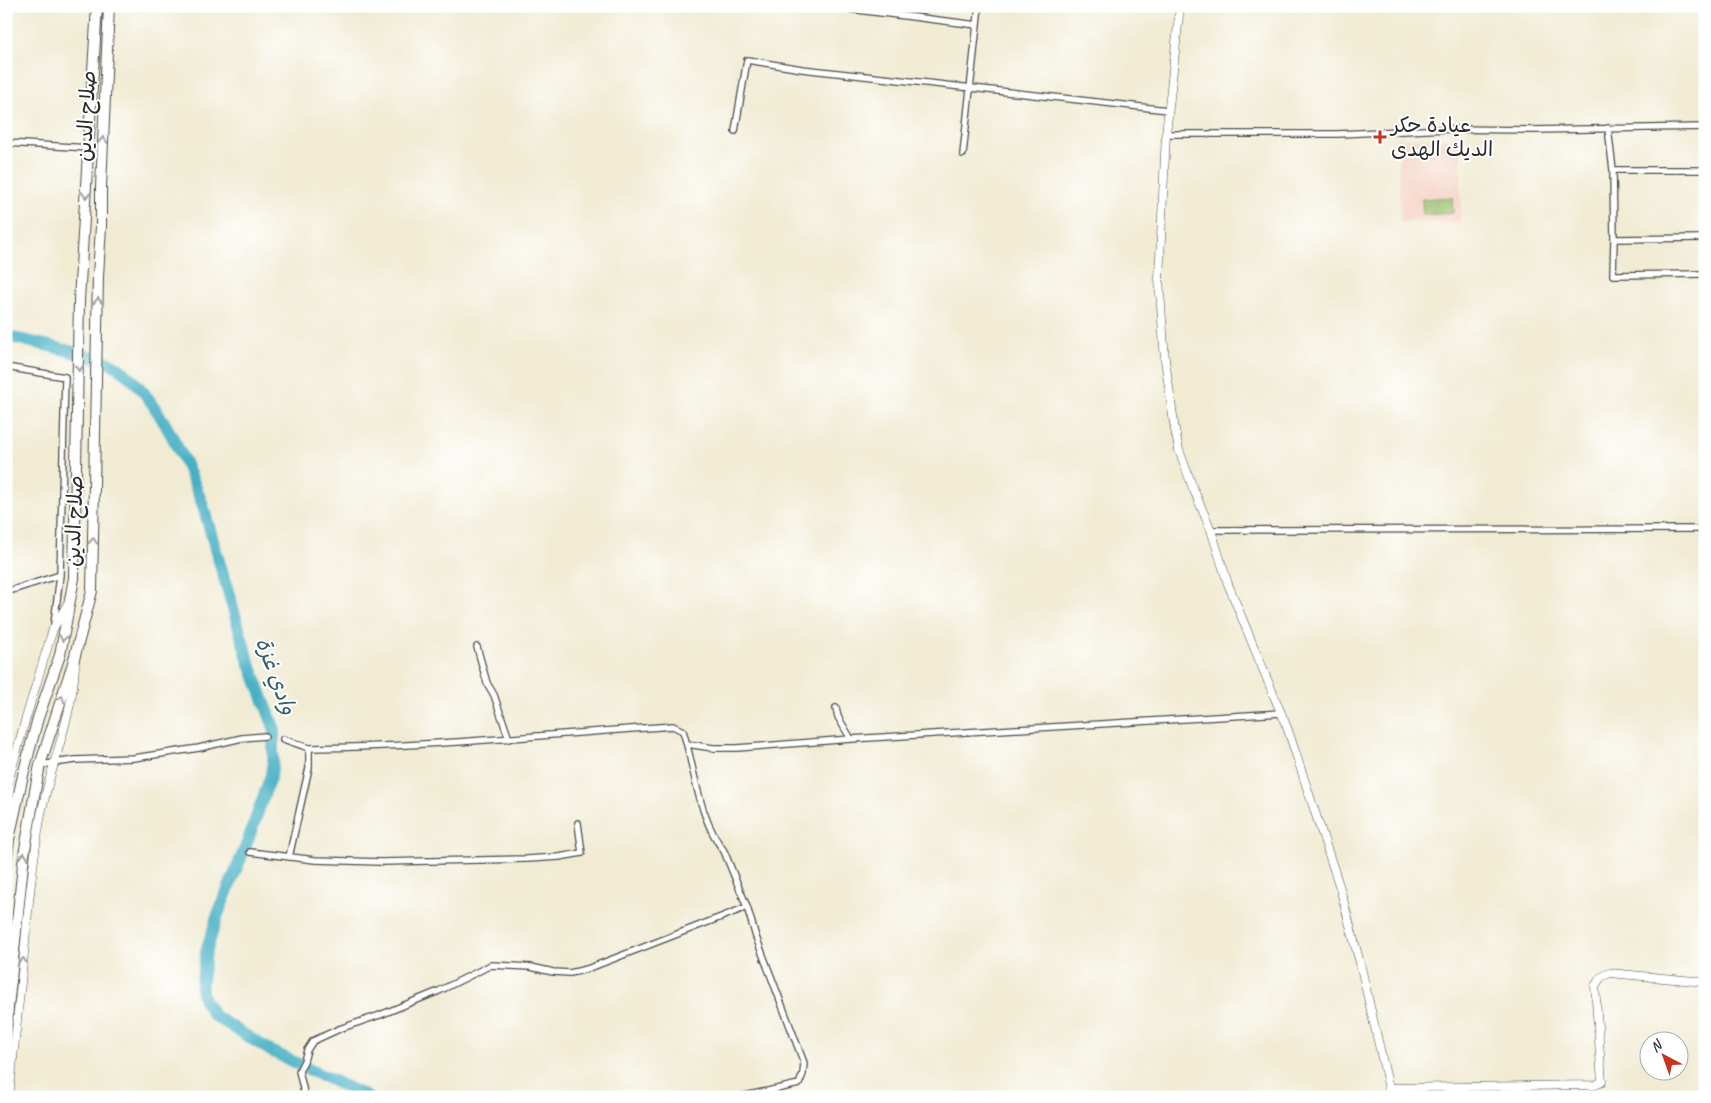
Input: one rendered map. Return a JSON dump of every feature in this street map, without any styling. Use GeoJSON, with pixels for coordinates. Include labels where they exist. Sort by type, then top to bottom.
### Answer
{"type":"FeatureCollection","features":[{"type":"Feature","properties":{"kind":"highway","name":"صلاح الدين"},"geometry":{"type":"LineString","coordinates":[[6,864],[9,839],[23,775],[38,718],[60,655],[74,578],[80,291],[97,6]]}},
{"type":"Feature","properties":{"kind":"highway","name":"صلاح الدين"},"geometry":{"type":"LineString","coordinates":[[6,1027],[24,855],[40,765],[75,654],[92,591],[101,187],[109,6]]}},
{"type":"Feature","properties":{"kind":"street"},"geometry":{"type":"LineString","coordinates":[[826,6],[977,25]]}},
{"type":"Feature","properties":{"kind":"street"},"geometry":{"type":"LineString","coordinates":[[963,154],[979,6]]}},
{"type":"Feature","properties":{"kind":"street"},"geometry":{"type":"LineString","coordinates":[[1180,6],[1166,134],[1159,279],[1165,360],[1175,430],[1192,488],[1211,530],[1228,584],[1281,713],[1340,888],[1360,963],[1391,1097]]}},
{"type":"Feature","properties":{"kind":"street"},"geometry":{"type":"LineString","coordinates":[[735,131],[747,60],[802,69],[1168,110]]}},
{"type":"Feature","properties":{"kind":"street"},"geometry":{"type":"LineString","coordinates":[[1166,134],[1338,134],[1447,129],[1532,130],[1705,127]]}},
{"type":"Feature","properties":{"kind":"street"},"geometry":{"type":"LineString","coordinates":[[1608,128],[1613,170],[1613,276],[1705,274]]}},
{"type":"Feature","properties":{"kind":"street"},"geometry":{"type":"LineString","coordinates":[[6,143],[89,148]]}},
{"type":"Feature","properties":{"kind":"street"},"geometry":{"type":"LineString","coordinates":[[1613,170],[1705,170]]}},
{"type":"Feature","properties":{"kind":"street"},"geometry":{"type":"LineString","coordinates":[[1614,239],[1705,238]]}},
{"type":"Feature","properties":{"kind":"street"},"geometry":{"type":"LineString","coordinates":[[6,367],[65,377],[60,575],[53,629],[6,790]]}},
{"type":"Feature","properties":{"kind":"street"},"geometry":{"type":"LineString","coordinates":[[1211,530],[1705,529]]}},
{"type":"Feature","properties":{"kind":"street"},"geometry":{"type":"LineString","coordinates":[[6,592],[60,575]]}},
{"type":"Feature","properties":{"kind":"street"},"geometry":{"type":"LineString","coordinates":[[53,629],[70,599]]}},
{"type":"Feature","properties":{"kind":"street"},"geometry":{"type":"LineString","coordinates":[[477,646],[487,683],[494,695],[509,740]]}},
{"type":"Feature","properties":{"kind":"street"},"geometry":{"type":"LineString","coordinates":[[9,1097],[28,908],[39,822],[53,763],[67,717],[74,684],[75,654]]}},
{"type":"Feature","properties":{"kind":"street"},"geometry":{"type":"LineString","coordinates":[[836,708],[838,717],[851,739]]}},
{"type":"Feature","properties":{"kind":"street"},"geometry":{"type":"LineString","coordinates":[[687,744],[713,748],[737,748],[851,739],[1281,713]]}},
{"type":"Feature","properties":{"kind":"street"},"geometry":{"type":"LineString","coordinates":[[283,739],[309,748],[407,746],[509,740],[673,726],[683,731],[704,810],[718,844],[724,851],[747,907],[756,937],[804,1063],[803,1074],[799,1084],[740,1097]]}},
{"type":"Feature","properties":{"kind":"street"},"geometry":{"type":"LineString","coordinates":[[40,765],[76,760],[134,758],[199,748],[255,736],[264,736]]}},
{"type":"Feature","properties":{"kind":"street"},"geometry":{"type":"LineString","coordinates":[[289,857],[309,768],[309,748]]}},
{"type":"Feature","properties":{"kind":"street"},"geometry":{"type":"LineString","coordinates":[[250,852],[315,860],[381,862],[559,857],[582,853],[578,823]]}},
{"type":"Feature","properties":{"kind":"street"},"geometry":{"type":"LineString","coordinates":[[306,1097],[299,1071],[304,1062],[306,1050],[313,1041],[339,1029],[380,1016],[439,991],[491,965],[531,967],[553,972],[570,973],[587,969],[747,907]]}},
{"type":"Feature","properties":{"kind":"street"},"geometry":{"type":"LineString","coordinates":[[1388,1088],[1595,1085],[1602,1082],[1595,986],[1601,977],[1610,973],[1624,973],[1705,982]]}},
{"type":"Feature","properties":{"kind":"shaded area"},"geometry":{"type":"Polygon","coordinates":[[[1398,138],[1458,139],[1461,143],[1461,222],[1400,222],[1398,138]]]}},
{"type":"Feature","properties":{"kind":"green space"},"geometry":{"type":"Polygon","coordinates":[[[1452,197],[1453,213],[1423,215],[1422,199],[1452,197]]]}},
{"type":"Feature","properties":{"kind":"waterway","name":"وادي غزة"},"geometry":{"type":"LineString","coordinates":[[6,336],[100,359],[125,373],[153,405],[166,425],[187,466],[202,503],[248,659],[275,730],[271,775],[247,843],[218,914],[206,952],[201,988],[204,1000],[213,1015],[271,1051],[367,1097]]}},
{"type":"Feature","properties":{"kind":"place","name":"عيادة حكر الديك الهدى"},"geometry":{"type":"Point","coordinates":[1380,137]}}]}
